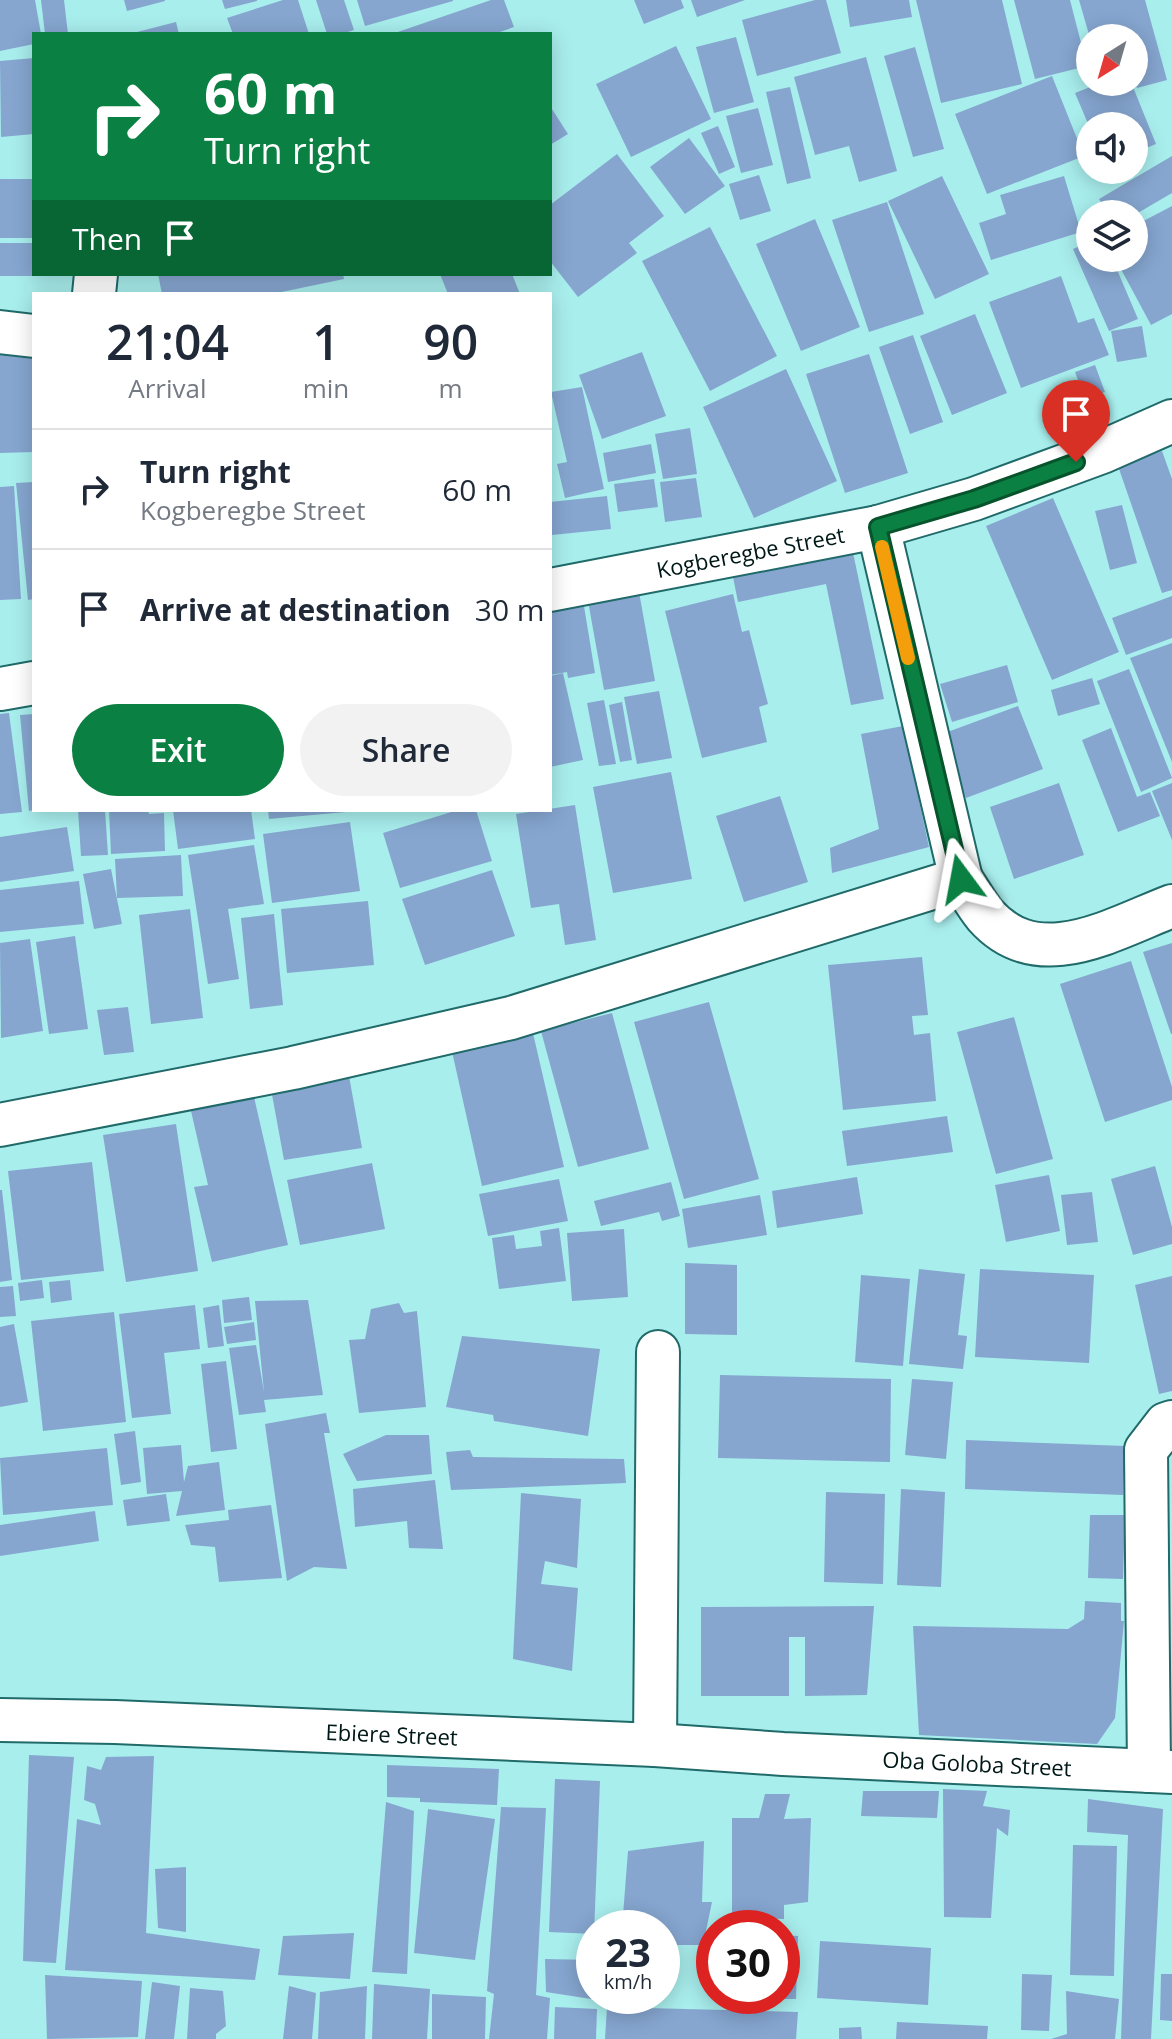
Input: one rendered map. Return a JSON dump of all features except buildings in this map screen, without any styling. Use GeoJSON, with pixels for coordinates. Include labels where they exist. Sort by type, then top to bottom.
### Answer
{"type":"FeatureCollection","features":[{"type":"Feature","properties":{"kind":"street"},"geometry":{"type":"LineString","coordinates":[[0,332],[32,336]]}},
{"type":"Feature","properties":{"kind":"street","name":"Kogberegbe Street"},"geometry":{"type":"LineString","coordinates":[[552,590],[878,527],[974,499],[1102,452],[1172,421]]}},
{"type":"Feature","properties":{"kind":"street"},"geometry":{"type":"LineString","coordinates":[[878,527],[961,879],[985,915],[1011,937],[1041,946],[1070,945],[1172,906]]}},
{"type":"Feature","properties":{"kind":"street"},"geometry":{"type":"LineString","coordinates":[[0,689],[32,683]]}},
{"type":"Feature","properties":{"kind":"street"},"geometry":{"type":"LineString","coordinates":[[0,1125],[293,1068],[511,1018],[961,879]]}},
{"type":"Feature","properties":{"kind":"street"},"geometry":{"type":"LineString","coordinates":[[655,1745],[658,1352]]}},
{"type":"Feature","properties":{"kind":"street"},"geometry":{"type":"LineString","coordinates":[[1161,1772],[1146,1450],[1166,1424],[1172,1422]]}},
{"type":"Feature","properties":{"kind":"street","name":"Ebiere Street"},"geometry":{"type":"LineString","coordinates":[[0,1720],[655,1745],[783,1754]]}},
{"type":"Feature","properties":{"kind":"street","name":"Oba Goloba Street"},"geometry":{"type":"LineString","coordinates":[[783,1754],[1161,1772]]}},
{"type":"Feature","properties":{"kind":"slow traffic"},"geometry":{"type":"LineString","coordinates":[[882,547],[908,658]]}},
{"type":"Feature","properties":{"kind":"route"},"geometry":{"type":"LineString","coordinates":[[961,879],[878,527],[974,499],[1076,462]]}}]}
